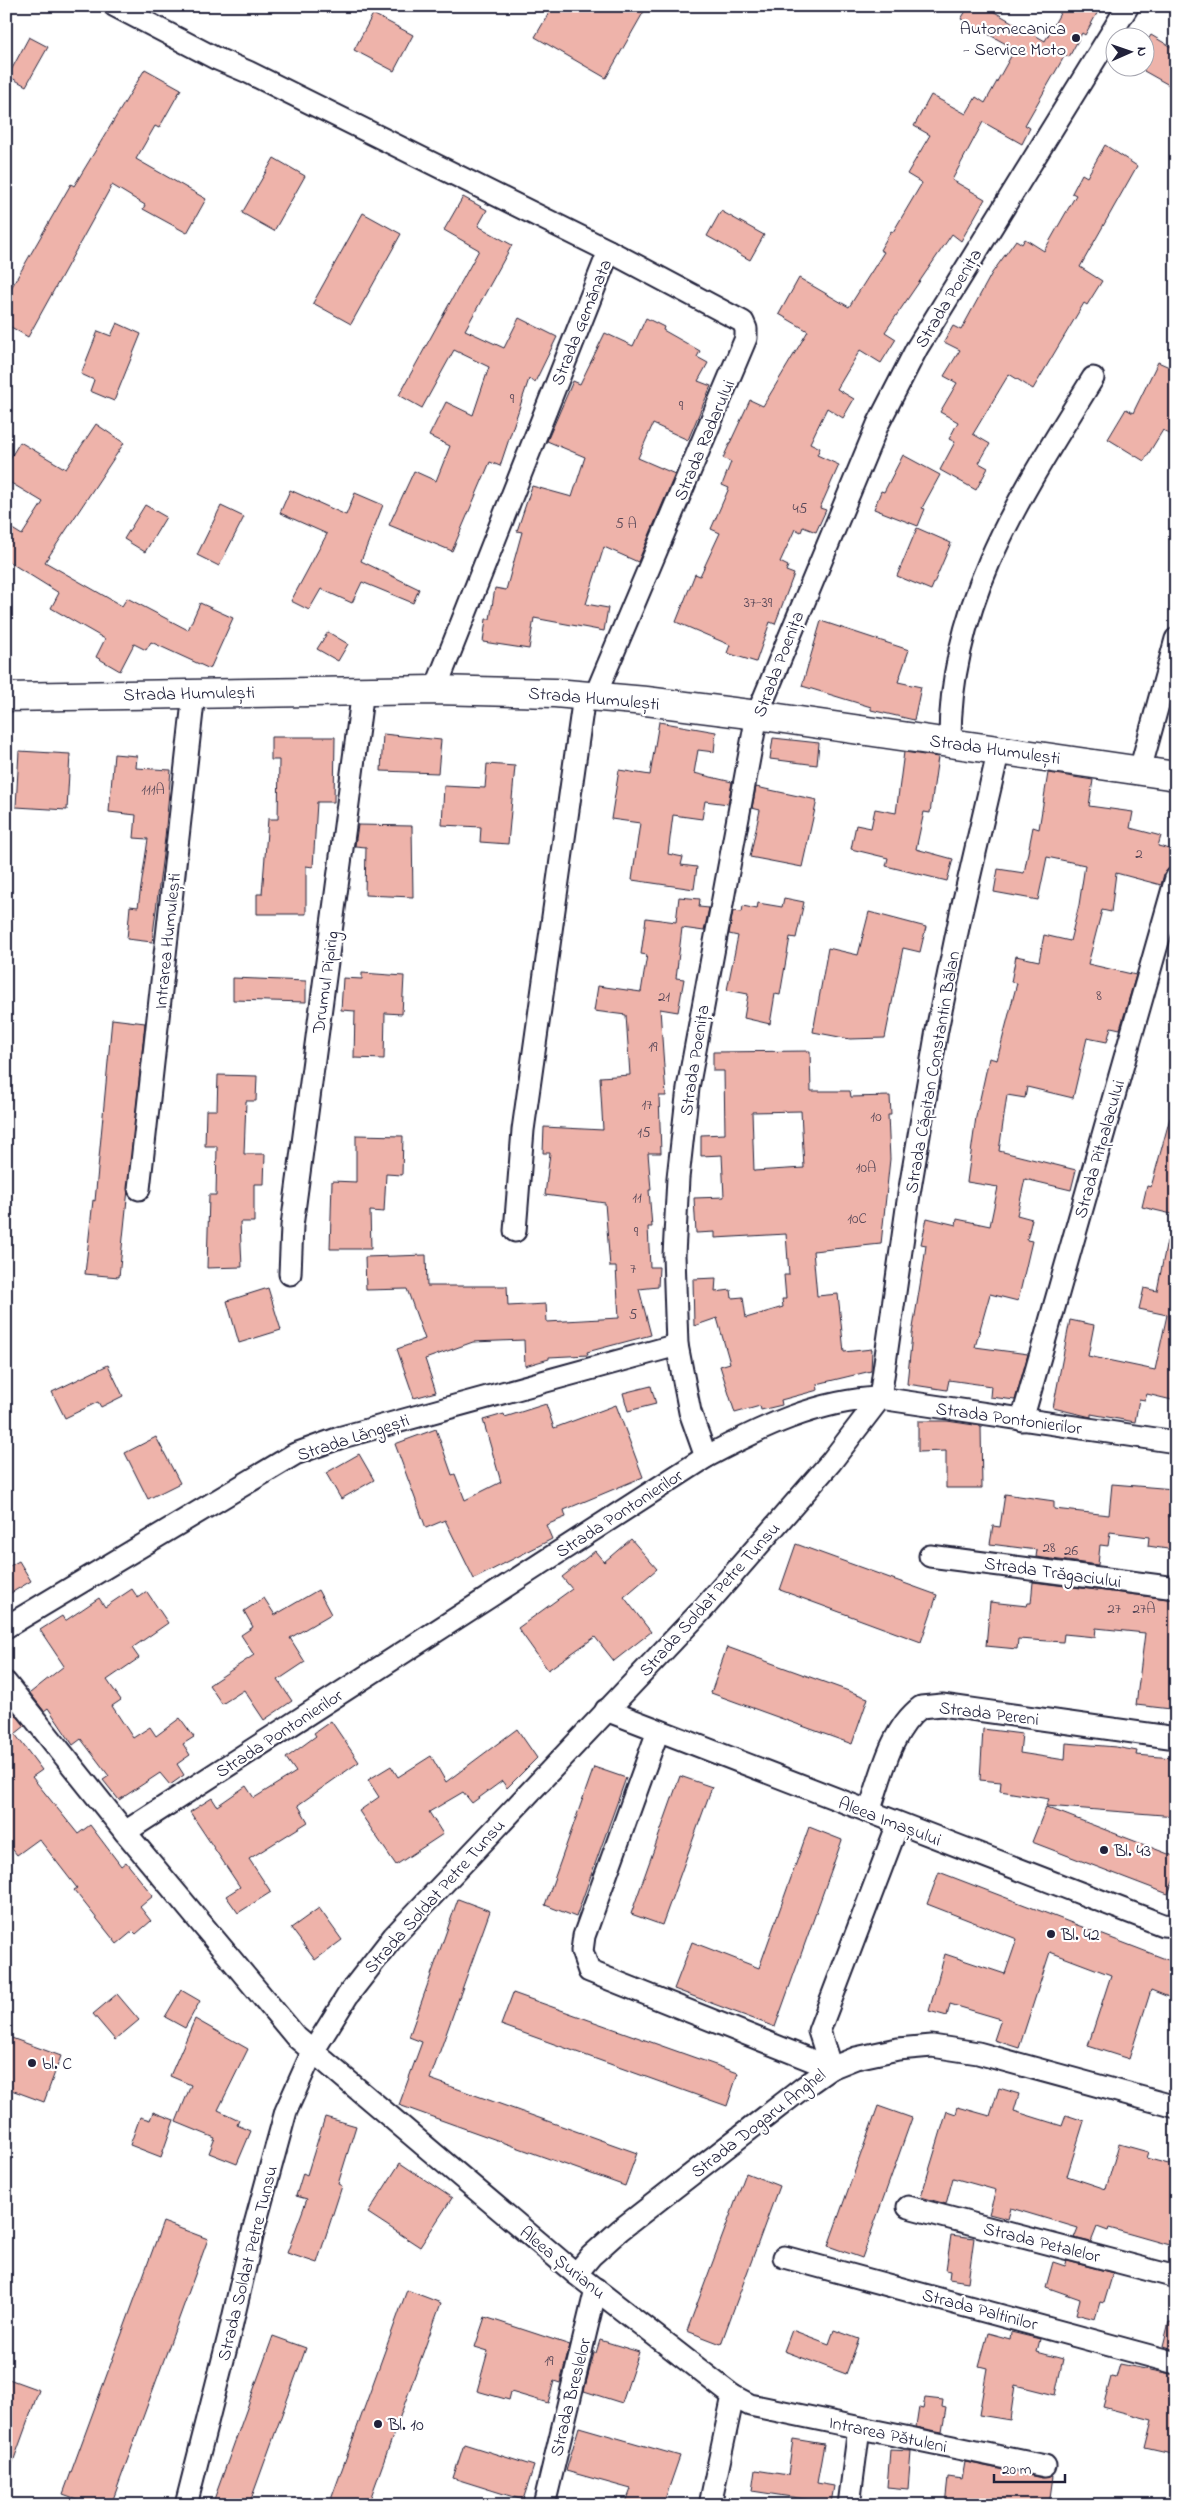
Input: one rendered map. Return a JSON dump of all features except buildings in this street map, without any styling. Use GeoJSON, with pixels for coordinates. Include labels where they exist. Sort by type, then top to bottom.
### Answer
{"type":"FeatureCollection","features":[{"type":"Feature","properties":{"kind":"street","name":"Strada Gemănata"},"geometry":{"type":"LineString","coordinates":[[115,6],[215,58],[248,72],[609,251],[435,690]]}},
{"type":"Feature","properties":{"kind":"street","name":"Strada Poenița"},"geometry":{"type":"LineString","coordinates":[[706,1456],[690,1412],[677,1345],[674,1255],[678,1178],[688,1088],[757,715],[882,416],[918,348],[1128,6]]}},
{"type":"Feature","properties":{"kind":"street","name":"Strada Radarului"},"geometry":{"type":"LineString","coordinates":[[590,696],[746,338],[746,329],[743,322],[609,251]]}},
{"type":"Feature","properties":{"kind":"street"},"geometry":{"type":"LineString","coordinates":[[950,742],[954,684],[963,641],[981,581],[1012,511],[1093,378]]}},
{"type":"Feature","properties":{"kind":"street"},"geometry":{"type":"LineString","coordinates":[[1140,770],[1176,639]]}},
{"type":"Feature","properties":{"kind":"street","name":"Strada Humulești"},"geometry":{"type":"LineString","coordinates":[[6,697],[363,690],[435,690],[590,696],[757,715],[1176,776]]}},
{"type":"Feature","properties":{"kind":"street","name":"Drumul Pipirig"},"geometry":{"type":"LineString","coordinates":[[290,1274],[292,1226],[363,690]]}},
{"type":"Feature","properties":{"kind":"street","name":"Intrarea Humulești"},"geometry":{"type":"LineString","coordinates":[[140,1189],[194,693]]}},
{"type":"Feature","properties":{"kind":"street"},"geometry":{"type":"LineString","coordinates":[[515,1231],[523,1130],[590,696]]}},
{"type":"Feature","properties":{"kind":"street","name":"Strada Căpitan Constantin Bălan"},"geometry":{"type":"LineString","coordinates":[[880,1398],[905,1223],[937,1030],[961,913],[999,750]]}},
{"type":"Feature","properties":{"kind":"street","name":"Strada Pitpalacului"},"geometry":{"type":"LineString","coordinates":[[1022,1420],[1176,878]]}},
{"type":"Feature","properties":{"kind":"street","name":"Strada Lăngești"},"geometry":{"type":"LineString","coordinates":[[6,1627],[266,1471],[309,1448],[342,1437],[677,1345]]}},
{"type":"Feature","properties":{"kind":"street","name":"Strada Pontonierilor"},"geometry":{"type":"LineString","coordinates":[[125,1832],[706,1456],[772,1425],[844,1401],[880,1398],[1176,1442]]}},
{"type":"Feature","properties":{"kind":"street","name":"Strada Soldat Petre Tunsu"},"geometry":{"type":"LineString","coordinates":[[186,2505],[265,2185],[286,2111],[312,2053],[348,1994],[394,1936],[702,1610],[831,1462],[880,1398]]}},
{"type":"Feature","properties":{"kind":"street","name":"Strada Trăgaciului"},"geometry":{"type":"LineString","coordinates":[[930,1556],[1176,1588]]}},
{"type":"Feature","properties":{"kind":"street"},"geometry":{"type":"LineString","coordinates":[[6,1683],[125,1832],[296,2037],[312,2053]]}},
{"type":"Feature","properties":{"kind":"street","name":"Strada Pereni"},"geometry":{"type":"LineString","coordinates":[[869,1812],[891,1750],[906,1721],[921,1706],[942,1705],[1176,1738]]}},
{"type":"Feature","properties":{"kind":"street","name":"Aleea Imașului"},"geometry":{"type":"LineString","coordinates":[[606,1710],[1163,1925],[1176,1926]]}},
{"type":"Feature","properties":{"kind":"street"},"geometry":{"type":"LineString","coordinates":[[658,1731],[584,1936],[582,1951],[589,1971],[831,2068]]}},
{"type":"Feature","properties":{"kind":"street"},"geometry":{"type":"LineString","coordinates":[[831,2068],[819,2031],[898,1824]]}},
{"type":"Feature","properties":{"kind":"street","name":"Strada Dogaru Anghel"},"geometry":{"type":"LineString","coordinates":[[576,2274],[591,2256],[620,2230],[831,2068],[856,2058],[918,2046],[960,2049],[1176,2107]]}},
{"type":"Feature","properties":{"kind":"street","name":"Aleea Șurianu"},"geometry":{"type":"LineString","coordinates":[[312,2053],[576,2274],[733,2396]]}},
{"type":"Feature","properties":{"kind":"street","name":"Strada Petalelor"},"geometry":{"type":"LineString","coordinates":[[908,2207],[1176,2277]]}},
{"type":"Feature","properties":{"kind":"street","name":"Strada Paltinilor"},"geometry":{"type":"LineString","coordinates":[[784,2257],[1176,2363]]}},
{"type":"Feature","properties":{"kind":"street","name":"Strada Breslelor"},"geometry":{"type":"LineString","coordinates":[[544,2505],[596,2290]]}},
{"type":"Feature","properties":{"kind":"street"},"geometry":{"type":"LineString","coordinates":[[710,2505],[733,2396]]}},
{"type":"Feature","properties":{"kind":"street","name":"Intrarea Pătuleni"},"geometry":{"type":"LineString","coordinates":[[733,2396],[750,2405],[1045,2466]]}},
{"type":"Feature","properties":{"kind":"street"},"geometry":{"type":"LineString","coordinates":[[849,2505],[859,2428]]}},
{"type":"Feature","properties":{"kind":"place","name":"Automecanica - Service Moto"},"geometry":{"type":"Point","coordinates":[1076,38]}},
{"type":"Feature","properties":{"kind":"place","name":"Bl. 43"},"geometry":{"type":"Point","coordinates":[1104,1850]}},
{"type":"Feature","properties":{"kind":"place","name":"Bl. 42"},"geometry":{"type":"Point","coordinates":[1051,1934]}},
{"type":"Feature","properties":{"kind":"place","name":"bl. C"},"geometry":{"type":"Point","coordinates":[32,2063]}},
{"type":"Feature","properties":{"kind":"place","name":"Bl. 10"},"geometry":{"type":"Point","coordinates":[378,2424]}}]}
